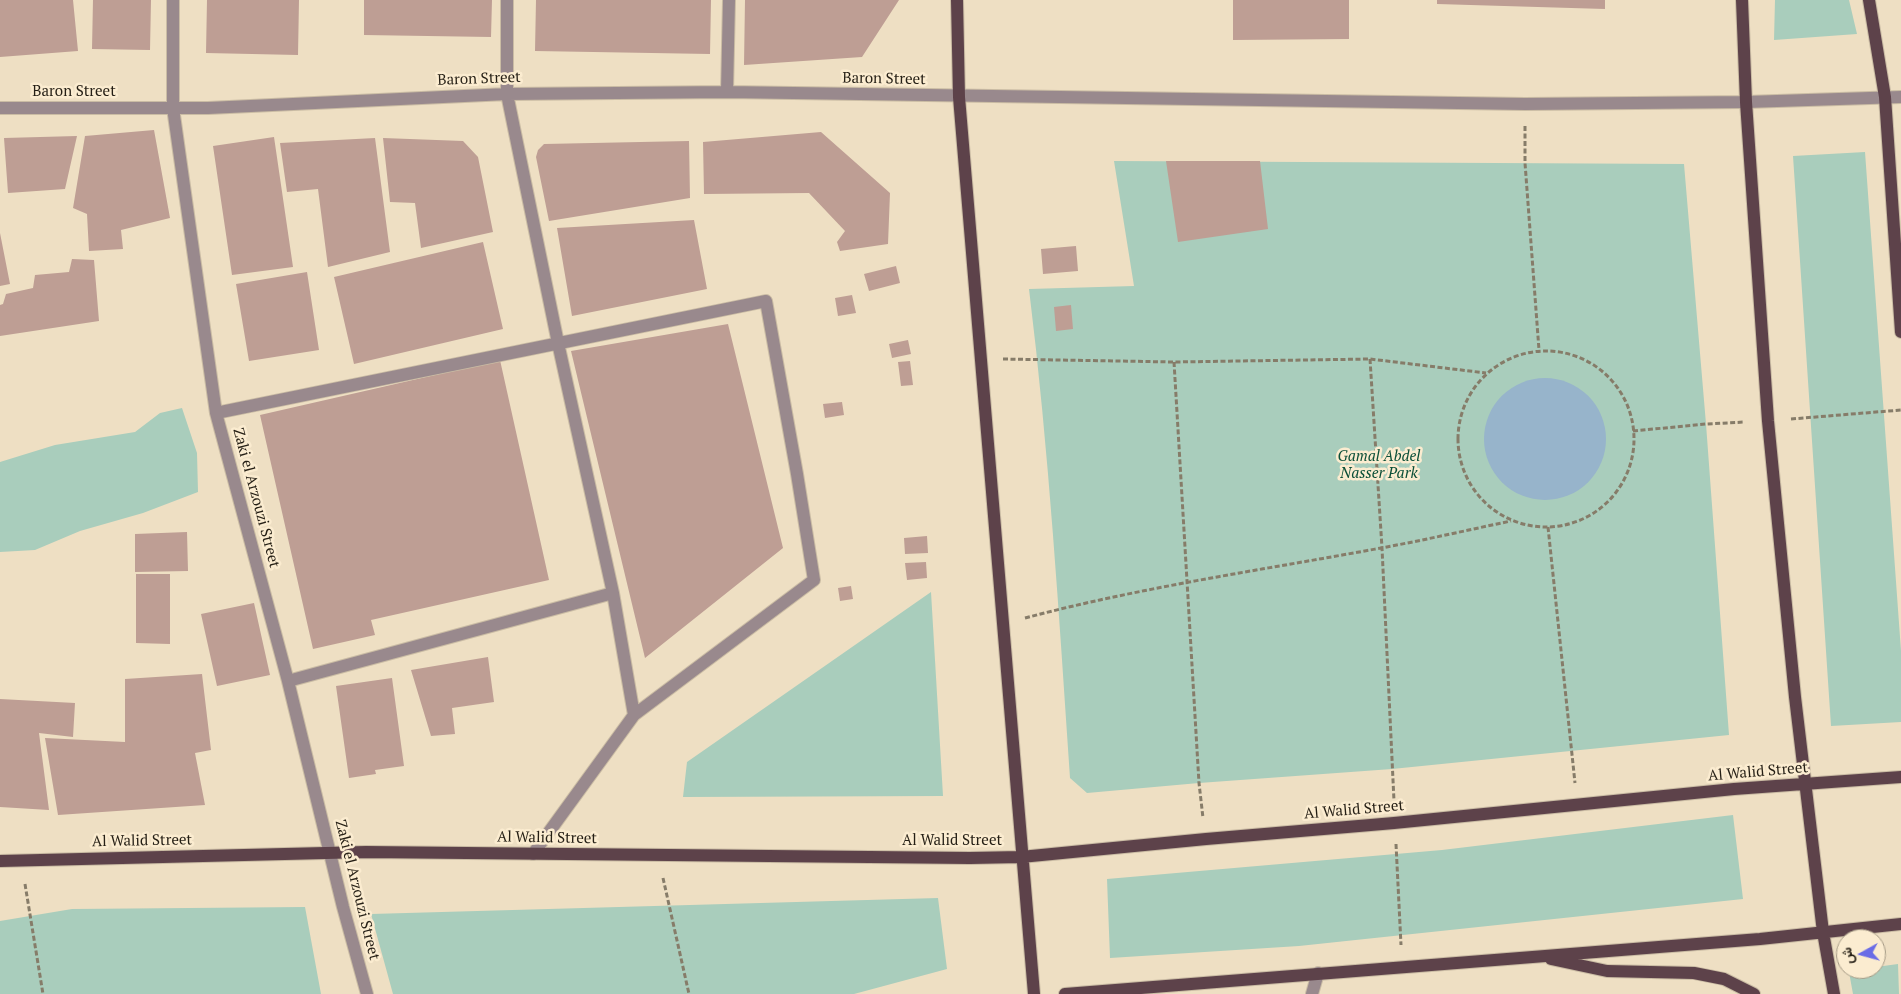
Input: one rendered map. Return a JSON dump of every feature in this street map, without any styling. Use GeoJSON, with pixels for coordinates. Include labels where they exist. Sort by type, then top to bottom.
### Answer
{"type":"FeatureCollection","features":[{"type":"Feature","properties":{"kind":"main road"},"geometry":{"type":"LineString","coordinates":[[957,0],[959,97],[1021,857],[1034,994]]}},
{"type":"Feature","properties":{"kind":"main road"},"geometry":{"type":"LineString","coordinates":[[1742,0],[1746,102],[1768,421],[1784,595],[1823,932],[1834,994]]}},
{"type":"Feature","properties":{"kind":"main road"},"geometry":{"type":"LineString","coordinates":[[1869,0],[1885,97],[1901,332]]}},
{"type":"Feature","properties":{"kind":"main road","name":"Al Walid Street"},"geometry":{"type":"LineString","coordinates":[[0,861],[366,852],[1021,857],[1206,838],[1394,823],[1577,804],[1901,777]]}},
{"type":"Feature","properties":{"kind":"main road"},"geometry":{"type":"LineString","coordinates":[[1065,994],[1541,956],[1901,924]]}},
{"type":"Feature","properties":{"kind":"main road"},"geometry":{"type":"LineString","coordinates":[[1541,956],[1607,971],[1702,974],[1724,979],[1754,994]]}},
{"type":"Feature","properties":{"kind":"street","name":"Zaki el Arzouzi Street"},"geometry":{"type":"LineString","coordinates":[[173,0],[173,108],[216,412],[288,681],[343,907],[367,994]]}},
{"type":"Feature","properties":{"kind":"street"},"geometry":{"type":"LineString","coordinates":[[507,0],[507,94],[558,343],[613,593],[634,715]]}},
{"type":"Feature","properties":{"kind":"street"},"geometry":{"type":"LineString","coordinates":[[727,92],[729,0]]}},
{"type":"Feature","properties":{"kind":"street","name":"Baron Street"},"geometry":{"type":"LineString","coordinates":[[0,108],[218,108],[507,94],[727,92],[959,97],[1525,104],[1746,102],[1901,97]]}},
{"type":"Feature","properties":{"kind":"street"},"geometry":{"type":"LineString","coordinates":[[216,412],[766,301],[814,580],[634,715],[533,854]]}},
{"type":"Feature","properties":{"kind":"street"},"geometry":{"type":"LineString","coordinates":[[288,681],[613,593]]}},
{"type":"Feature","properties":{"kind":"street"},"geometry":{"type":"LineString","coordinates":[[1312,994],[1318,974]]}},
{"type":"Feature","properties":{"kind":"street"},"geometry":{"type":"LineString","coordinates":[[1128,989],[1141,994]]}},
{"type":"Feature","properties":{"kind":"path"},"geometry":{"type":"LineString","coordinates":[[1525,104],[1525,163],[1539,350]]}},
{"type":"Feature","properties":{"kind":"path"},"geometry":{"type":"LineString","coordinates":[[1539,350],[1566,352],[1591,363],[1612,381],[1627,404],[1634,431],[1633,455],[1625,478],[1612,498],[1593,514],[1572,524],[1548,527],[1530,526],[1512,520],[1490,508],[1473,489],[1462,466],[1457,441],[1460,416],[1470,393],[1486,373],[1502,362],[1520,354],[1539,350]]}},
{"type":"Feature","properties":{"kind":"path"},"geometry":{"type":"LineString","coordinates":[[980,358],[1174,362],[1370,359],[1486,373]]}},
{"type":"Feature","properties":{"kind":"path"},"geometry":{"type":"LineString","coordinates":[[1370,359],[1382,548],[1402,967]]}},
{"type":"Feature","properties":{"kind":"path"},"geometry":{"type":"LineString","coordinates":[[1174,362],[1198,783],[1206,838]]}},
{"type":"Feature","properties":{"kind":"path"},"geometry":{"type":"LineString","coordinates":[[1634,431],[1901,410]]}},
{"type":"Feature","properties":{"kind":"path"},"geometry":{"type":"LineString","coordinates":[[1002,623],[1188,582],[1382,548],[1512,520]]}},
{"type":"Feature","properties":{"kind":"path"},"geometry":{"type":"LineString","coordinates":[[1548,527],[1577,804]]}},
{"type":"Feature","properties":{"kind":"path"},"geometry":{"type":"LineString","coordinates":[[658,855],[689,994]]}},
{"type":"Feature","properties":{"kind":"path"},"geometry":{"type":"LineString","coordinates":[[21,860],[43,994]]}},
{"type":"Feature","properties":{"kind":"green space"},"geometry":{"type":"Polygon","coordinates":[[[1775,0],[1849,0],[1857,34],[1774,40],[1775,0]]]}},
{"type":"Feature","properties":{"kind":"green space"},"geometry":{"type":"Polygon","coordinates":[[[1865,152],[1901,651],[1901,722],[1831,726],[1793,156],[1865,152]]]}},
{"type":"Feature","properties":{"kind":"green space","name":"Gamal Abdel Nasser Park"},"geometry":{"type":"Polygon","coordinates":[[[1114,161],[1684,164],[1706,424],[1729,735],[1392,769],[1087,793],[1070,778],[1048,472],[1029,289],[1134,286],[1114,161]]]}},
{"type":"Feature","properties":{"kind":"green space"},"geometry":{"type":"Polygon","coordinates":[[[182,408],[197,453],[198,492],[143,513],[80,531],[35,550],[0,552],[0,462],[55,445],[135,432],[160,413],[182,408]]]}},
{"type":"Feature","properties":{"kind":"green space"},"geometry":{"type":"Polygon","coordinates":[[[931,592],[943,796],[683,797],[687,762],[931,592]]]}},
{"type":"Feature","properties":{"kind":"green space"},"geometry":{"type":"Polygon","coordinates":[[[1733,815],[1743,899],[1299,946],[1110,958],[1107,879],[1442,850],[1733,815]]]}},
{"type":"Feature","properties":{"kind":"green space"},"geometry":{"type":"Polygon","coordinates":[[[938,898],[947,969],[854,994],[393,994],[371,914],[938,898]]]}},
{"type":"Feature","properties":{"kind":"green space"},"geometry":{"type":"Polygon","coordinates":[[[305,907],[321,994],[0,994],[0,921],[72,909],[305,907]]]}},
{"type":"Feature","properties":{"kind":"green space"},"geometry":{"type":"Polygon","coordinates":[[[1898,964],[1899,994],[1853,994],[1850,979],[1886,979],[1886,966],[1898,964]]]}},
{"type":"Feature","properties":{"kind":"water"},"geometry":{"type":"Polygon","coordinates":[[[1545,378],[1557,379],[1568,383],[1579,388],[1588,396],[1596,405],[1601,416],[1605,427],[1605,451],[1601,462],[1596,473],[1588,482],[1579,490],[1568,495],[1557,499],[1545,500],[1533,499],[1522,495],[1511,490],[1502,482],[1494,473],[1489,462],[1485,451],[1484,439],[1485,427],[1489,416],[1494,405],[1502,396],[1511,388],[1522,383],[1533,379],[1545,378]]]}},
{"type":"Feature","properties":{"kind":"building"},"geometry":{"type":"Polygon","coordinates":[[[0,0],[73,0],[78,51],[0,57],[0,0]]]}},
{"type":"Feature","properties":{"kind":"building"},"geometry":{"type":"Polygon","coordinates":[[[93,0],[151,0],[150,50],[92,49],[93,0]]]}},
{"type":"Feature","properties":{"kind":"building"},"geometry":{"type":"Polygon","coordinates":[[[207,0],[299,0],[298,55],[206,53],[207,0]]]}},
{"type":"Feature","properties":{"kind":"building"},"geometry":{"type":"Polygon","coordinates":[[[364,0],[492,0],[491,37],[364,35],[364,0]]]}},
{"type":"Feature","properties":{"kind":"building"},"geometry":{"type":"Polygon","coordinates":[[[536,0],[711,0],[710,54],[535,51],[536,0]]]}},
{"type":"Feature","properties":{"kind":"building"},"geometry":{"type":"Polygon","coordinates":[[[745,0],[899,0],[862,57],[744,65],[745,0]]]}},
{"type":"Feature","properties":{"kind":"building"},"geometry":{"type":"Polygon","coordinates":[[[1233,0],[1349,0],[1349,39],[1233,40],[1233,0]]]}},
{"type":"Feature","properties":{"kind":"building"},"geometry":{"type":"Polygon","coordinates":[[[1437,0],[1605,0],[1605,9],[1437,4],[1437,0]]]}},
{"type":"Feature","properties":{"kind":"building"},"geometry":{"type":"Polygon","coordinates":[[[154,130],[170,218],[121,230],[123,249],[89,251],[87,214],[73,208],[85,136],[154,130]]]}},
{"type":"Feature","properties":{"kind":"building"},"geometry":{"type":"Polygon","coordinates":[[[821,132],[890,193],[888,244],[840,251],[837,242],[845,231],[809,193],[704,194],[703,142],[821,132]]]}},
{"type":"Feature","properties":{"kind":"building"},"geometry":{"type":"Polygon","coordinates":[[[77,136],[65,189],[8,193],[4,138],[77,136]]]}},
{"type":"Feature","properties":{"kind":"building"},"geometry":{"type":"Polygon","coordinates":[[[274,137],[293,267],[232,275],[213,146],[274,137]]]}},
{"type":"Feature","properties":{"kind":"building"},"geometry":{"type":"Polygon","coordinates":[[[375,138],[390,252],[328,267],[318,189],[287,192],[280,143],[375,138]]]}},
{"type":"Feature","properties":{"kind":"building"},"geometry":{"type":"Polygon","coordinates":[[[383,138],[463,141],[478,157],[493,232],[421,248],[415,203],[390,202],[383,138]]]}},
{"type":"Feature","properties":{"kind":"building"},"geometry":{"type":"Polygon","coordinates":[[[689,141],[690,198],[549,221],[536,157],[538,150],[544,144],[689,141]]]}},
{"type":"Feature","properties":{"kind":"building"},"geometry":{"type":"Polygon","coordinates":[[[1166,161],[1260,161],[1268,229],[1178,242],[1166,161]]]}},
{"type":"Feature","properties":{"kind":"building"},"geometry":{"type":"Polygon","coordinates":[[[694,220],[707,289],[572,316],[557,228],[694,220]]]}},
{"type":"Feature","properties":{"kind":"building"},"geometry":{"type":"Polygon","coordinates":[[[0,233],[10,284],[0,286],[0,233]]]}},
{"type":"Feature","properties":{"kind":"building"},"geometry":{"type":"Polygon","coordinates":[[[483,242],[503,329],[354,364],[334,277],[483,242]]]}},
{"type":"Feature","properties":{"kind":"building"},"geometry":{"type":"Polygon","coordinates":[[[1076,246],[1078,271],[1043,274],[1041,249],[1076,246]]]}},
{"type":"Feature","properties":{"kind":"building"},"geometry":{"type":"Polygon","coordinates":[[[72,259],[94,260],[99,321],[0,336],[0,305],[3,304],[6,294],[33,288],[35,275],[69,272],[72,259]]]}},
{"type":"Feature","properties":{"kind":"building"},"geometry":{"type":"Polygon","coordinates":[[[896,266],[900,283],[869,291],[864,274],[896,266]]]}},
{"type":"Feature","properties":{"kind":"building"},"geometry":{"type":"Polygon","coordinates":[[[307,272],[319,350],[249,361],[236,284],[307,272]]]}},
{"type":"Feature","properties":{"kind":"building"},"geometry":{"type":"Polygon","coordinates":[[[852,295],[856,313],[838,316],[835,298],[852,295]]]}},
{"type":"Feature","properties":{"kind":"building"},"geometry":{"type":"Polygon","coordinates":[[[1071,305],[1073,329],[1056,331],[1054,307],[1071,305]]]}},
{"type":"Feature","properties":{"kind":"building"},"geometry":{"type":"Polygon","coordinates":[[[728,324],[783,548],[645,658],[571,351],[728,324]]]}},
{"type":"Feature","properties":{"kind":"building"},"geometry":{"type":"Polygon","coordinates":[[[908,340],[911,354],[892,358],[889,344],[908,340]]]}},
{"type":"Feature","properties":{"kind":"building"},"geometry":{"type":"Polygon","coordinates":[[[500,360],[549,580],[371,620],[375,635],[313,649],[260,415],[500,360]]]}},
{"type":"Feature","properties":{"kind":"building"},"geometry":{"type":"Polygon","coordinates":[[[910,361],[913,385],[901,386],[898,362],[910,361]]]}},
{"type":"Feature","properties":{"kind":"building"},"geometry":{"type":"Polygon","coordinates":[[[842,402],[844,415],[825,418],[823,404],[842,402]]]}},
{"type":"Feature","properties":{"kind":"building"},"geometry":{"type":"Polygon","coordinates":[[[187,532],[188,571],[135,572],[135,534],[187,532]]]}},
{"type":"Feature","properties":{"kind":"building"},"geometry":{"type":"Polygon","coordinates":[[[927,536],[928,553],[905,554],[904,538],[927,536]]]}},
{"type":"Feature","properties":{"kind":"building"},"geometry":{"type":"Polygon","coordinates":[[[926,562],[927,578],[907,580],[905,563],[926,562]]]}},
{"type":"Feature","properties":{"kind":"building"},"geometry":{"type":"Polygon","coordinates":[[[136,574],[170,574],[170,644],[136,643],[136,574]]]}},
{"type":"Feature","properties":{"kind":"building"},"geometry":{"type":"Polygon","coordinates":[[[851,586],[853,599],[840,601],[838,588],[851,586]]]}},
{"type":"Feature","properties":{"kind":"building"},"geometry":{"type":"Polygon","coordinates":[[[254,603],[270,675],[217,686],[201,614],[254,603]]]}},
{"type":"Feature","properties":{"kind":"building"},"geometry":{"type":"Polygon","coordinates":[[[488,657],[494,702],[452,708],[455,734],[431,736],[411,670],[488,657]]]}},
{"type":"Feature","properties":{"kind":"building"},"geometry":{"type":"Polygon","coordinates":[[[202,674],[211,750],[195,753],[205,805],[58,815],[45,738],[125,742],[125,679],[202,674]]]}},
{"type":"Feature","properties":{"kind":"building"},"geometry":{"type":"Polygon","coordinates":[[[392,678],[404,766],[375,770],[376,774],[349,778],[336,686],[392,678]]]}},
{"type":"Feature","properties":{"kind":"building"},"geometry":{"type":"Polygon","coordinates":[[[0,699],[75,703],[73,737],[39,733],[49,810],[0,807],[0,699]]]}}]}
